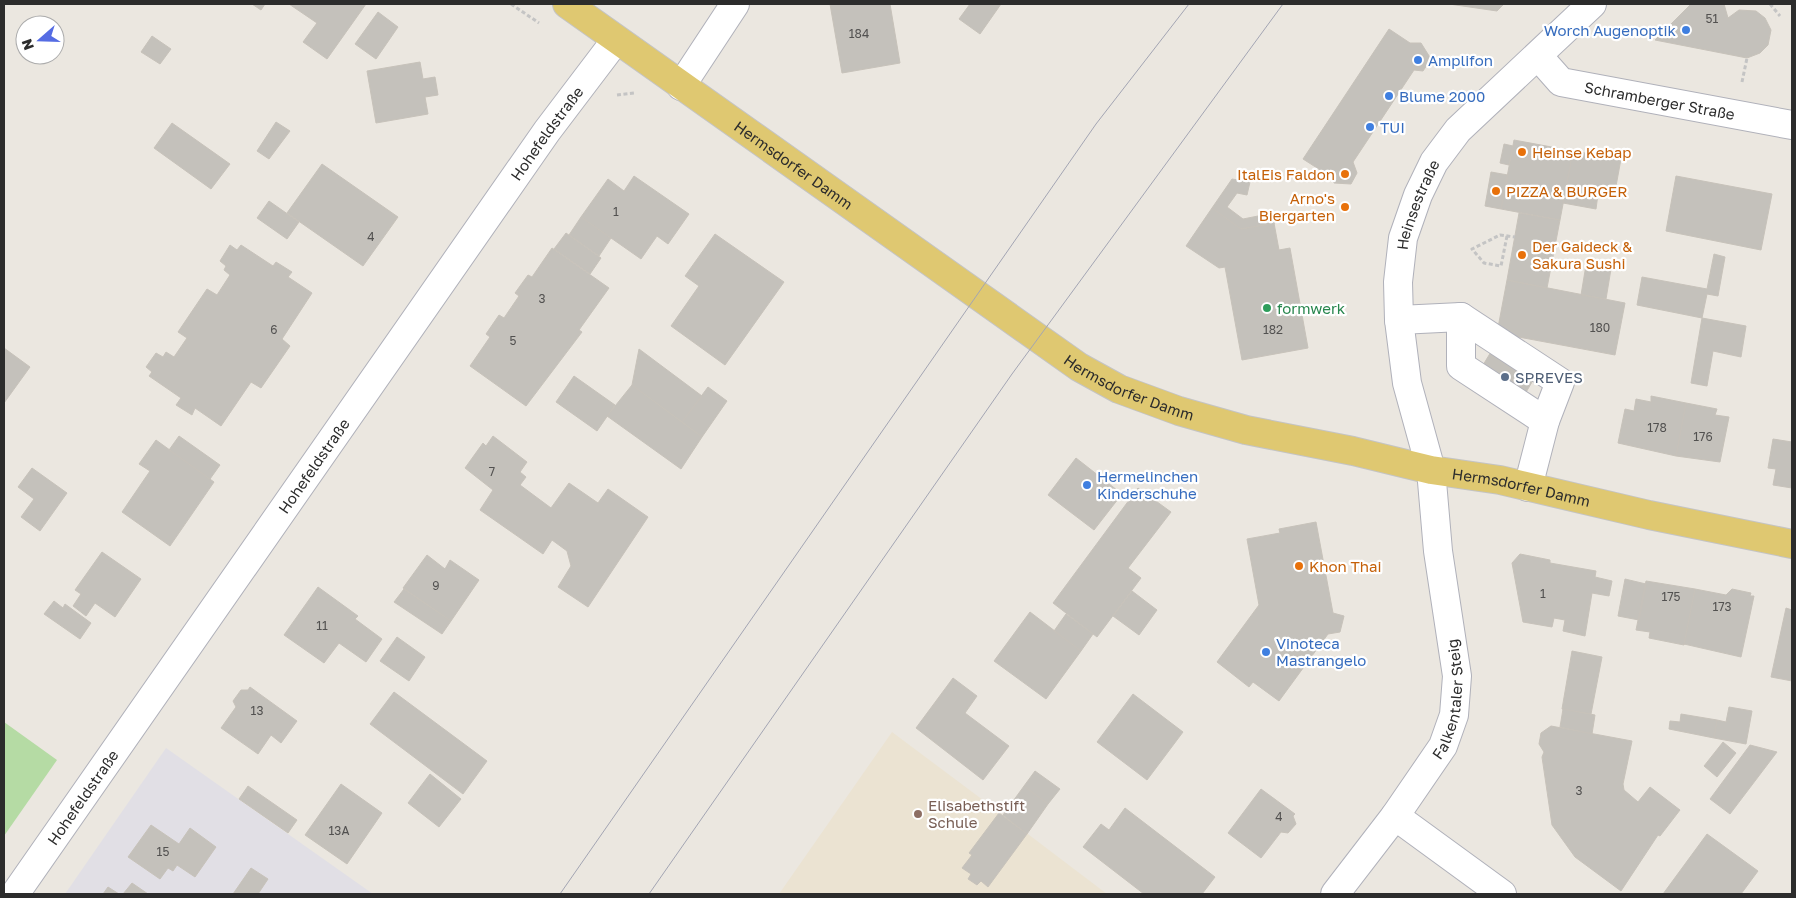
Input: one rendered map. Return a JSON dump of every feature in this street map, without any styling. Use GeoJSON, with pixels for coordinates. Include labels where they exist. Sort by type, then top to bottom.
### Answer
{"type":"FeatureCollection","features":[{"type":"Feature","properties":{"kind":"main road","name":"Hermsdorfer Damm"},"geometry":{"type":"LineString","coordinates":[[567,4],[1079,367],[1119,389],[1179,411],[1246,430],[1353,451],[1430,470],[1500,480],[1649,515],[1792,544]]}},
{"type":"Feature","properties":{"kind":"street"},"geometry":{"type":"LineString","coordinates":[[681,86],[735,4]]}},
{"type":"Feature","properties":{"kind":"street","name":"Heinsestraße"},"geometry":{"type":"LineString","coordinates":[[1430,470],[1408,383],[1399,320],[1398,282],[1404,238],[1418,195],[1434,162],[1464,124],[1592,4]]}},
{"type":"Feature","properties":{"kind":"street","name":"Hohefeldstraße"},"geometry":{"type":"LineString","coordinates":[[15,894],[547,131],[616,40]]}},
{"type":"Feature","properties":{"kind":"street","name":"Schramberger Straße"},"geometry":{"type":"LineString","coordinates":[[1538,56],[1561,82],[1792,125]]}},
{"type":"Feature","properties":{"kind":"street"},"geometry":{"type":"LineString","coordinates":[[1460,317],[1460,366],[1545,422]]}},
{"type":"Feature","properties":{"kind":"street"},"geometry":{"type":"LineString","coordinates":[[1399,320],[1460,317],[1560,382],[1545,422],[1528,487]]}},
{"type":"Feature","properties":{"kind":"street","name":"Falkentaler Steig"},"geometry":{"type":"LineString","coordinates":[[1335,894],[1395,816],[1443,746],[1454,715],[1457,676],[1438,551],[1430,470]]}},
{"type":"Feature","properties":{"kind":"street"},"geometry":{"type":"LineString","coordinates":[[1395,816],[1502,894]]}},
{"type":"Feature","properties":{"kind":"path"},"geometry":{"type":"LineString","coordinates":[[1770,4],[1780,16]]}},
{"type":"Feature","properties":{"kind":"path"},"geometry":{"type":"LineString","coordinates":[[1741,86],[1747,58]]}},
{"type":"Feature","properties":{"kind":"path"},"geometry":{"type":"LineString","coordinates":[[614,95],[634,93],[642,95]]}},
{"type":"Feature","properties":{"kind":"path"},"geometry":{"type":"LineString","coordinates":[[1507,236],[1501,266],[1484,263],[1472,249],[1500,234],[1515,237]]}},
{"type":"Feature","properties":{"kind":"shaded area","name":"Elisabethstift Schule"},"geometry":{"type":"Polygon","coordinates":[[[892,732],[1003,815],[1107,894],[779,894],[892,732]]]}},
{"type":"Feature","properties":{"kind":"shaded area"},"geometry":{"type":"Polygon","coordinates":[[[166,748],[373,894],[65,894],[166,748]]]}},
{"type":"Feature","properties":{"kind":"green space"},"geometry":{"type":"Polygon","coordinates":[[[4,722],[57,760],[4,836],[4,722]]]}},
{"type":"Feature","properties":{"kind":"building"},"geometry":{"type":"Polygon","coordinates":[[[252,4],[265,4],[261,10],[252,4]]]}},
{"type":"Feature","properties":{"kind":"building"},"geometry":{"type":"Polygon","coordinates":[[[289,4],[366,4],[327,59],[303,42],[317,23],[289,4]]]}},
{"type":"Feature","properties":{"kind":"building"},"geometry":{"type":"Polygon","coordinates":[[[830,4],[890,4],[900,63],[842,73],[830,4]]]}},
{"type":"Feature","properties":{"kind":"building"},"geometry":{"type":"Polygon","coordinates":[[[970,4],[1001,4],[980,34],[959,19],[970,4]]]}},
{"type":"Feature","properties":{"kind":"building"},"geometry":{"type":"Polygon","coordinates":[[[1449,4],[1504,4],[1497,11],[1449,4]]]}},
{"type":"Feature","properties":{"kind":"building"},"geometry":{"type":"Polygon","coordinates":[[[1691,4],[1724,4],[1728,18],[1739,10],[1756,11],[1765,18],[1771,30],[1768,45],[1760,53],[1747,58],[1655,40],[1691,4]]]}},
{"type":"Feature","properties":{"kind":"building"},"geometry":{"type":"Polygon","coordinates":[[[378,12],[398,27],[376,59],[355,44],[378,12]]]}},
{"type":"Feature","properties":{"kind":"building"},"geometry":{"type":"Polygon","coordinates":[[[1389,29],[1410,43],[1421,43],[1431,59],[1423,71],[1414,70],[1353,162],[1357,173],[1351,184],[1334,183],[1328,175],[1303,159],[1389,29]]]}},
{"type":"Feature","properties":{"kind":"building"},"geometry":{"type":"Polygon","coordinates":[[[152,36],[171,49],[160,64],[141,52],[152,36]]]}},
{"type":"Feature","properties":{"kind":"building"},"geometry":{"type":"Polygon","coordinates":[[[420,62],[423,79],[435,77],[438,95],[425,97],[428,114],[376,123],[367,71],[420,62]]]}},
{"type":"Feature","properties":{"kind":"building"},"geometry":{"type":"Polygon","coordinates":[[[276,122],[290,131],[269,159],[257,151],[276,122]]]}},
{"type":"Feature","properties":{"kind":"building"},"geometry":{"type":"Polygon","coordinates":[[[172,123],[230,164],[211,189],[154,148],[172,123]]]}},
{"type":"Feature","properties":{"kind":"building"},"geometry":{"type":"Polygon","coordinates":[[[1514,140],[1573,151],[1560,220],[1501,209],[1514,140]]]}},
{"type":"Feature","properties":{"kind":"building"},"geometry":{"type":"Polygon","coordinates":[[[1504,144],[1513,146],[1509,165],[1500,163],[1504,144]]]}},
{"type":"Feature","properties":{"kind":"building"},"geometry":{"type":"Polygon","coordinates":[[[1573,151],[1621,159],[1614,197],[1598,194],[1596,209],[1563,203],[1573,151]]]}},
{"type":"Feature","properties":{"kind":"building"},"geometry":{"type":"Polygon","coordinates":[[[322,164],[398,217],[363,266],[287,213],[322,164]]]}},
{"type":"Feature","properties":{"kind":"building"},"geometry":{"type":"Polygon","coordinates":[[[1491,172],[1508,175],[1501,209],[1485,206],[1491,172]]]}},
{"type":"Feature","properties":{"kind":"building"},"geometry":{"type":"Polygon","coordinates":[[[634,176],[689,214],[668,244],[657,236],[641,259],[581,217],[608,179],[624,191],[634,176]]]}},
{"type":"Feature","properties":{"kind":"building"},"geometry":{"type":"Polygon","coordinates":[[[1676,176],[1772,194],[1761,250],[1666,231],[1676,176]]]}},
{"type":"Feature","properties":{"kind":"building"},"geometry":{"type":"Polygon","coordinates":[[[1232,179],[1250,182],[1247,195],[1237,193],[1227,207],[1243,219],[1273,213],[1275,223],[1241,229],[1212,208],[1232,179]]]}},
{"type":"Feature","properties":{"kind":"building"},"geometry":{"type":"Polygon","coordinates":[[[269,201],[299,222],[287,239],[257,218],[269,201]]]}},
{"type":"Feature","properties":{"kind":"building","name":"formwerk"},"geometry":{"type":"Polygon","coordinates":[[[1212,208],[1241,229],[1274,223],[1279,250],[1290,248],[1308,348],[1242,360],[1225,267],[1219,268],[1186,246],[1212,208]]]}},
{"type":"Feature","properties":{"kind":"building"},"geometry":{"type":"Polygon","coordinates":[[[1519,213],[1560,220],[1547,288],[1507,280],[1519,213]]]}},
{"type":"Feature","properties":{"kind":"building"},"geometry":{"type":"Polygon","coordinates":[[[581,217],[611,238],[599,256],[569,235],[581,217]]]}},
{"type":"Feature","properties":{"kind":"building"},"geometry":{"type":"Polygon","coordinates":[[[566,233],[601,258],[590,274],[554,249],[566,233]]]}},
{"type":"Feature","properties":{"kind":"building"},"geometry":{"type":"Polygon","coordinates":[[[715,234],[784,282],[725,365],[671,326],[699,286],[685,276],[715,234]]]}},
{"type":"Feature","properties":{"kind":"building"},"geometry":{"type":"Polygon","coordinates":[[[230,245],[237,250],[241,245],[273,266],[276,262],[292,272],[288,277],[312,293],[282,339],[290,346],[261,388],[251,382],[221,426],[195,408],[192,415],[176,405],[181,398],[149,376],[152,372],[146,367],[156,353],[163,357],[166,352],[174,357],[187,338],[178,332],[207,289],[217,295],[230,275],[224,270],[226,266],[220,261],[230,245]]]}},
{"type":"Feature","properties":{"kind":"building"},"geometry":{"type":"Polygon","coordinates":[[[552,248],[609,288],[579,330],[582,332],[526,406],[470,366],[490,337],[486,334],[499,315],[504,318],[519,296],[515,293],[528,275],[532,277],[552,248]]]}},
{"type":"Feature","properties":{"kind":"building"},"geometry":{"type":"Polygon","coordinates":[[[1714,254],[1725,257],[1718,296],[1707,294],[1702,318],[1637,305],[1642,277],[1707,289],[1714,254]]]}},
{"type":"Feature","properties":{"kind":"building"},"geometry":{"type":"Polygon","coordinates":[[[1586,265],[1611,269],[1606,299],[1581,295],[1586,265]]]}},
{"type":"Feature","properties":{"kind":"building"},"geometry":{"type":"Polygon","coordinates":[[[1507,280],[1625,303],[1615,355],[1497,333],[1507,280]]]}},
{"type":"Feature","properties":{"kind":"building"},"geometry":{"type":"Polygon","coordinates":[[[1702,318],[1746,326],[1741,357],[1713,351],[1707,386],[1691,383],[1702,318]]]}},
{"type":"Feature","properties":{"kind":"building"},"geometry":{"type":"Polygon","coordinates":[[[1500,337],[1543,363],[1521,401],[1477,375],[1500,337]]]}},
{"type":"Feature","properties":{"kind":"building"},"geometry":{"type":"Polygon","coordinates":[[[4,348],[30,367],[4,403],[4,348]]]}},
{"type":"Feature","properties":{"kind":"building"},"geometry":{"type":"Polygon","coordinates":[[[639,349],[702,396],[682,422],[632,385],[639,349]]]}},
{"type":"Feature","properties":{"kind":"building"},"geometry":{"type":"Polygon","coordinates":[[[574,376],[615,405],[597,431],[556,402],[574,376]]]}},
{"type":"Feature","properties":{"kind":"building"},"geometry":{"type":"Polygon","coordinates":[[[632,385],[702,437],[681,469],[607,416],[632,385]]]}},
{"type":"Feature","properties":{"kind":"building"},"geometry":{"type":"Polygon","coordinates":[[[708,387],[727,401],[702,437],[682,422],[708,387]]]}},
{"type":"Feature","properties":{"kind":"building"},"geometry":{"type":"Polygon","coordinates":[[[1651,396],[1686,403],[1676,456],[1618,443],[1625,409],[1634,411],[1636,399],[1651,402],[1651,396]]]}},
{"type":"Feature","properties":{"kind":"building"},"geometry":{"type":"Polygon","coordinates":[[[1686,403],[1717,409],[1715,415],[1729,417],[1720,462],[1676,456],[1686,403]]]}},
{"type":"Feature","properties":{"kind":"building"},"geometry":{"type":"Polygon","coordinates":[[[179,436],[220,465],[210,479],[169,450],[179,436]]]}},
{"type":"Feature","properties":{"kind":"building"},"geometry":{"type":"Polygon","coordinates":[[[493,436],[527,462],[520,472],[526,477],[520,485],[551,508],[569,483],[598,503],[608,489],[648,517],[588,607],[558,587],[571,566],[567,551],[552,540],[543,554],[480,510],[493,490],[465,468],[483,443],[486,446],[493,436]]]}},
{"type":"Feature","properties":{"kind":"building"},"geometry":{"type":"Polygon","coordinates":[[[1773,439],[1792,442],[1792,488],[1773,485],[1776,469],[1768,468],[1773,439]]]}},
{"type":"Feature","properties":{"kind":"building"},"geometry":{"type":"Polygon","coordinates":[[[156,440],[214,482],[170,546],[122,512],[150,471],[139,464],[156,440]]]}},
{"type":"Feature","properties":{"kind":"building"},"geometry":{"type":"Polygon","coordinates":[[[1076,458],[1122,494],[1094,530],[1048,495],[1076,458]]]}},
{"type":"Feature","properties":{"kind":"building"},"geometry":{"type":"Polygon","coordinates":[[[32,468],[67,493],[40,531],[21,517],[34,499],[18,487],[32,468]]]}},
{"type":"Feature","properties":{"kind":"building"},"geometry":{"type":"Polygon","coordinates":[[[1138,488],[1171,512],[1128,568],[1141,578],[1097,637],[1053,603],[1138,488]]]}},
{"type":"Feature","properties":{"kind":"building"},"geometry":{"type":"Polygon","coordinates":[[[1316,522],[1333,613],[1344,616],[1340,632],[1328,634],[1279,701],[1253,682],[1249,687],[1217,662],[1259,605],[1247,539],[1280,533],[1279,529],[1316,522]]]}},
{"type":"Feature","properties":{"kind":"building"},"geometry":{"type":"Polygon","coordinates":[[[102,552],[141,579],[115,617],[95,603],[86,616],[73,606],[81,594],[75,590],[102,552]]]}},
{"type":"Feature","properties":{"kind":"building"},"geometry":{"type":"Polygon","coordinates":[[[1520,554],[1550,560],[1550,563],[1596,571],[1595,577],[1612,581],[1609,596],[1592,593],[1585,636],[1563,631],[1565,620],[1554,618],[1552,627],[1523,622],[1512,563],[1520,554]]]}},
{"type":"Feature","properties":{"kind":"building"},"geometry":{"type":"Polygon","coordinates":[[[427,555],[445,569],[450,560],[479,580],[451,621],[403,588],[427,555]]]}},
{"type":"Feature","properties":{"kind":"building"},"geometry":{"type":"Polygon","coordinates":[[[1625,579],[1646,584],[1639,620],[1618,616],[1625,579]]]}},
{"type":"Feature","properties":{"kind":"building"},"geometry":{"type":"Polygon","coordinates":[[[1646,581],[1695,589],[1684,645],[1649,638],[1650,632],[1636,630],[1646,581]]]}},
{"type":"Feature","properties":{"kind":"building"},"geometry":{"type":"Polygon","coordinates":[[[318,587],[358,616],[355,619],[382,639],[366,662],[339,643],[324,663],[284,635],[318,587]]]}},
{"type":"Feature","properties":{"kind":"building"},"geometry":{"type":"Polygon","coordinates":[[[404,589],[451,621],[442,634],[394,602],[404,589]]]}},
{"type":"Feature","properties":{"kind":"building"},"geometry":{"type":"Polygon","coordinates":[[[1695,589],[1726,595],[1732,589],[1751,593],[1750,596],[1754,596],[1741,657],[1684,644],[1695,589]]]}},
{"type":"Feature","properties":{"kind":"building"},"geometry":{"type":"Polygon","coordinates":[[[1132,591],[1157,610],[1139,635],[1113,616],[1132,591]]]}},
{"type":"Feature","properties":{"kind":"building"},"geometry":{"type":"Polygon","coordinates":[[[54,601],[63,608],[65,604],[91,623],[80,639],[44,614],[54,601]]]}},
{"type":"Feature","properties":{"kind":"building"},"geometry":{"type":"Polygon","coordinates":[[[1786,608],[1792,610],[1792,681],[1771,677],[1786,608]]]}},
{"type":"Feature","properties":{"kind":"building"},"geometry":{"type":"Polygon","coordinates":[[[1030,612],[1081,651],[1046,699],[994,661],[1030,612]]]}},
{"type":"Feature","properties":{"kind":"building"},"geometry":{"type":"Polygon","coordinates":[[[1066,614],[1093,634],[1081,651],[1054,631],[1066,614]]]}},
{"type":"Feature","properties":{"kind":"building"},"geometry":{"type":"Polygon","coordinates":[[[397,637],[425,657],[409,681],[380,661],[397,637]]]}},
{"type":"Feature","properties":{"kind":"building"},"geometry":{"type":"Polygon","coordinates":[[[1572,651],[1602,657],[1591,714],[1562,709],[1572,651]]]}},
{"type":"Feature","properties":{"kind":"building"},"geometry":{"type":"Polygon","coordinates":[[[953,678],[977,696],[965,713],[1009,746],[983,780],[916,728],[953,678]]]}},
{"type":"Feature","properties":{"kind":"building"},"geometry":{"type":"Polygon","coordinates":[[[250,687],[297,721],[281,743],[271,735],[258,754],[221,728],[236,707],[233,701],[241,690],[248,690],[250,687]]]}},
{"type":"Feature","properties":{"kind":"building"},"geometry":{"type":"Polygon","coordinates":[[[394,692],[487,761],[463,794],[370,724],[394,692]]]}},
{"type":"Feature","properties":{"kind":"building"},"geometry":{"type":"Polygon","coordinates":[[[1133,694],[1183,732],[1147,780],[1097,742],[1133,694]]]}},
{"type":"Feature","properties":{"kind":"building"},"geometry":{"type":"Polygon","coordinates":[[[1729,707],[1752,711],[1746,744],[1714,738],[1717,720],[1726,722],[1729,707]]]}},
{"type":"Feature","properties":{"kind":"building"},"geometry":{"type":"Polygon","coordinates":[[[1563,709],[1595,715],[1592,734],[1560,727],[1563,709]]]}},
{"type":"Feature","properties":{"kind":"building"},"geometry":{"type":"Polygon","coordinates":[[[1681,714],[1717,720],[1714,738],[1669,729],[1670,721],[1680,722],[1681,714]]]}},
{"type":"Feature","properties":{"kind":"building"},"geometry":{"type":"Polygon","coordinates":[[[1551,726],[1632,741],[1623,784],[1624,790],[1638,802],[1650,787],[1680,810],[1660,836],[1658,835],[1621,891],[1575,857],[1552,825],[1542,757],[1544,752],[1539,744],[1541,733],[1551,726]]]}},
{"type":"Feature","properties":{"kind":"building"},"geometry":{"type":"Polygon","coordinates":[[[1723,742],[1736,753],[1717,777],[1704,766],[1723,742]]]}},
{"type":"Feature","properties":{"kind":"building"},"geometry":{"type":"Polygon","coordinates":[[[1750,745],[1777,752],[1730,814],[1710,799],[1750,745]]]}},
{"type":"Feature","properties":{"kind":"building"},"geometry":{"type":"Polygon","coordinates":[[[1035,771],[1060,789],[1048,804],[1024,786],[1035,771]]]}},
{"type":"Feature","properties":{"kind":"building"},"geometry":{"type":"Polygon","coordinates":[[[430,774],[461,799],[439,827],[408,803],[430,774]]]}},
{"type":"Feature","properties":{"kind":"building"},"geometry":{"type":"Polygon","coordinates":[[[341,784],[382,813],[347,864],[305,835],[341,784]]]}},
{"type":"Feature","properties":{"kind":"building"},"geometry":{"type":"Polygon","coordinates":[[[248,786],[297,820],[288,833],[239,799],[248,786]]]}},
{"type":"Feature","properties":{"kind":"building"},"geometry":{"type":"Polygon","coordinates":[[[1024,786],[1048,804],[1027,834],[1003,815],[1024,786]]]}},
{"type":"Feature","properties":{"kind":"building"},"geometry":{"type":"Polygon","coordinates":[[[1261,789],[1295,814],[1293,816],[1296,824],[1288,833],[1281,832],[1261,858],[1228,833],[1261,789]]]}},
{"type":"Feature","properties":{"kind":"building"},"geometry":{"type":"Polygon","coordinates":[[[1125,808],[1215,877],[1202,894],[1144,894],[1083,847],[1101,824],[1109,830],[1125,808]]]}},
{"type":"Feature","properties":{"kind":"building"},"geometry":{"type":"Polygon","coordinates":[[[999,813],[1027,834],[988,887],[981,881],[977,885],[968,879],[971,874],[962,868],[972,855],[969,853],[999,813]]]}},
{"type":"Feature","properties":{"kind":"building"},"geometry":{"type":"Polygon","coordinates":[[[151,825],[179,844],[190,828],[216,847],[195,877],[177,865],[173,871],[168,868],[160,879],[128,857],[151,825]]]}},
{"type":"Feature","properties":{"kind":"building"},"geometry":{"type":"Polygon","coordinates":[[[1707,834],[1758,871],[1741,894],[1663,894],[1707,834]]]}},
{"type":"Feature","properties":{"kind":"building"},"geometry":{"type":"Polygon","coordinates":[[[251,868],[268,879],[258,894],[233,894],[251,868]]]}},
{"type":"Feature","properties":{"kind":"building"},"geometry":{"type":"Polygon","coordinates":[[[132,883],[148,894],[123,894],[132,883]]]}},
{"type":"Feature","properties":{"kind":"building"},"geometry":{"type":"Polygon","coordinates":[[[108,887],[119,894],[103,894],[108,887]]]}},
{"type":"Feature","properties":{"kind":"tram line"},"geometry":{"type":"LineString","coordinates":[[560,894],[1096,124],[1189,4]]}},
{"type":"Feature","properties":{"kind":"tram line"},"geometry":{"type":"LineString","coordinates":[[649,894],[1012,374],[1283,4]]}},
{"type":"Feature","properties":{"kind":"place","name":"Worch Augenoptik"},"geometry":{"type":"Point","coordinates":[1686,30]}},
{"type":"Feature","properties":{"kind":"place","name":"Amplifon"},"geometry":{"type":"Point","coordinates":[1418,60]}},
{"type":"Feature","properties":{"kind":"place","name":"Blume 2000"},"geometry":{"type":"Point","coordinates":[1389,96]}},
{"type":"Feature","properties":{"kind":"place","name":"TUI"},"geometry":{"type":"Point","coordinates":[1370,127]}},
{"type":"Feature","properties":{"kind":"place","name":"Heinse Kebap"},"geometry":{"type":"Point","coordinates":[1522,152]}},
{"type":"Feature","properties":{"kind":"place","name":"ItalEis Faldon"},"geometry":{"type":"Point","coordinates":[1345,174]}},
{"type":"Feature","properties":{"kind":"place","name":"PIZZA & BURGER"},"geometry":{"type":"Point","coordinates":[1496,191]}},
{"type":"Feature","properties":{"kind":"place","name":"Arno's Biergarten"},"geometry":{"type":"Point","coordinates":[1345,207]}},
{"type":"Feature","properties":{"kind":"place","name":"Der Gaideck & Sakura Sushi"},"geometry":{"type":"Point","coordinates":[1522,255]}},
{"type":"Feature","properties":{"kind":"place","name":"formwerk"},"geometry":{"type":"Point","coordinates":[1267,308]}},
{"type":"Feature","properties":{"kind":"place","name":"SPREVES"},"geometry":{"type":"Point","coordinates":[1505,377]}},
{"type":"Feature","properties":{"kind":"place","name":"Hermelinchen Kinderschuhe"},"geometry":{"type":"Point","coordinates":[1087,485]}},
{"type":"Feature","properties":{"kind":"place","name":"Khon Thai"},"geometry":{"type":"Point","coordinates":[1299,566]}},
{"type":"Feature","properties":{"kind":"place","name":"Vinoteca Mastrangelo"},"geometry":{"type":"Point","coordinates":[1266,652]}},
{"type":"Feature","properties":{"kind":"place","name":"Elisabethstift Schule"},"geometry":{"type":"Point","coordinates":[918,814]}}]}
